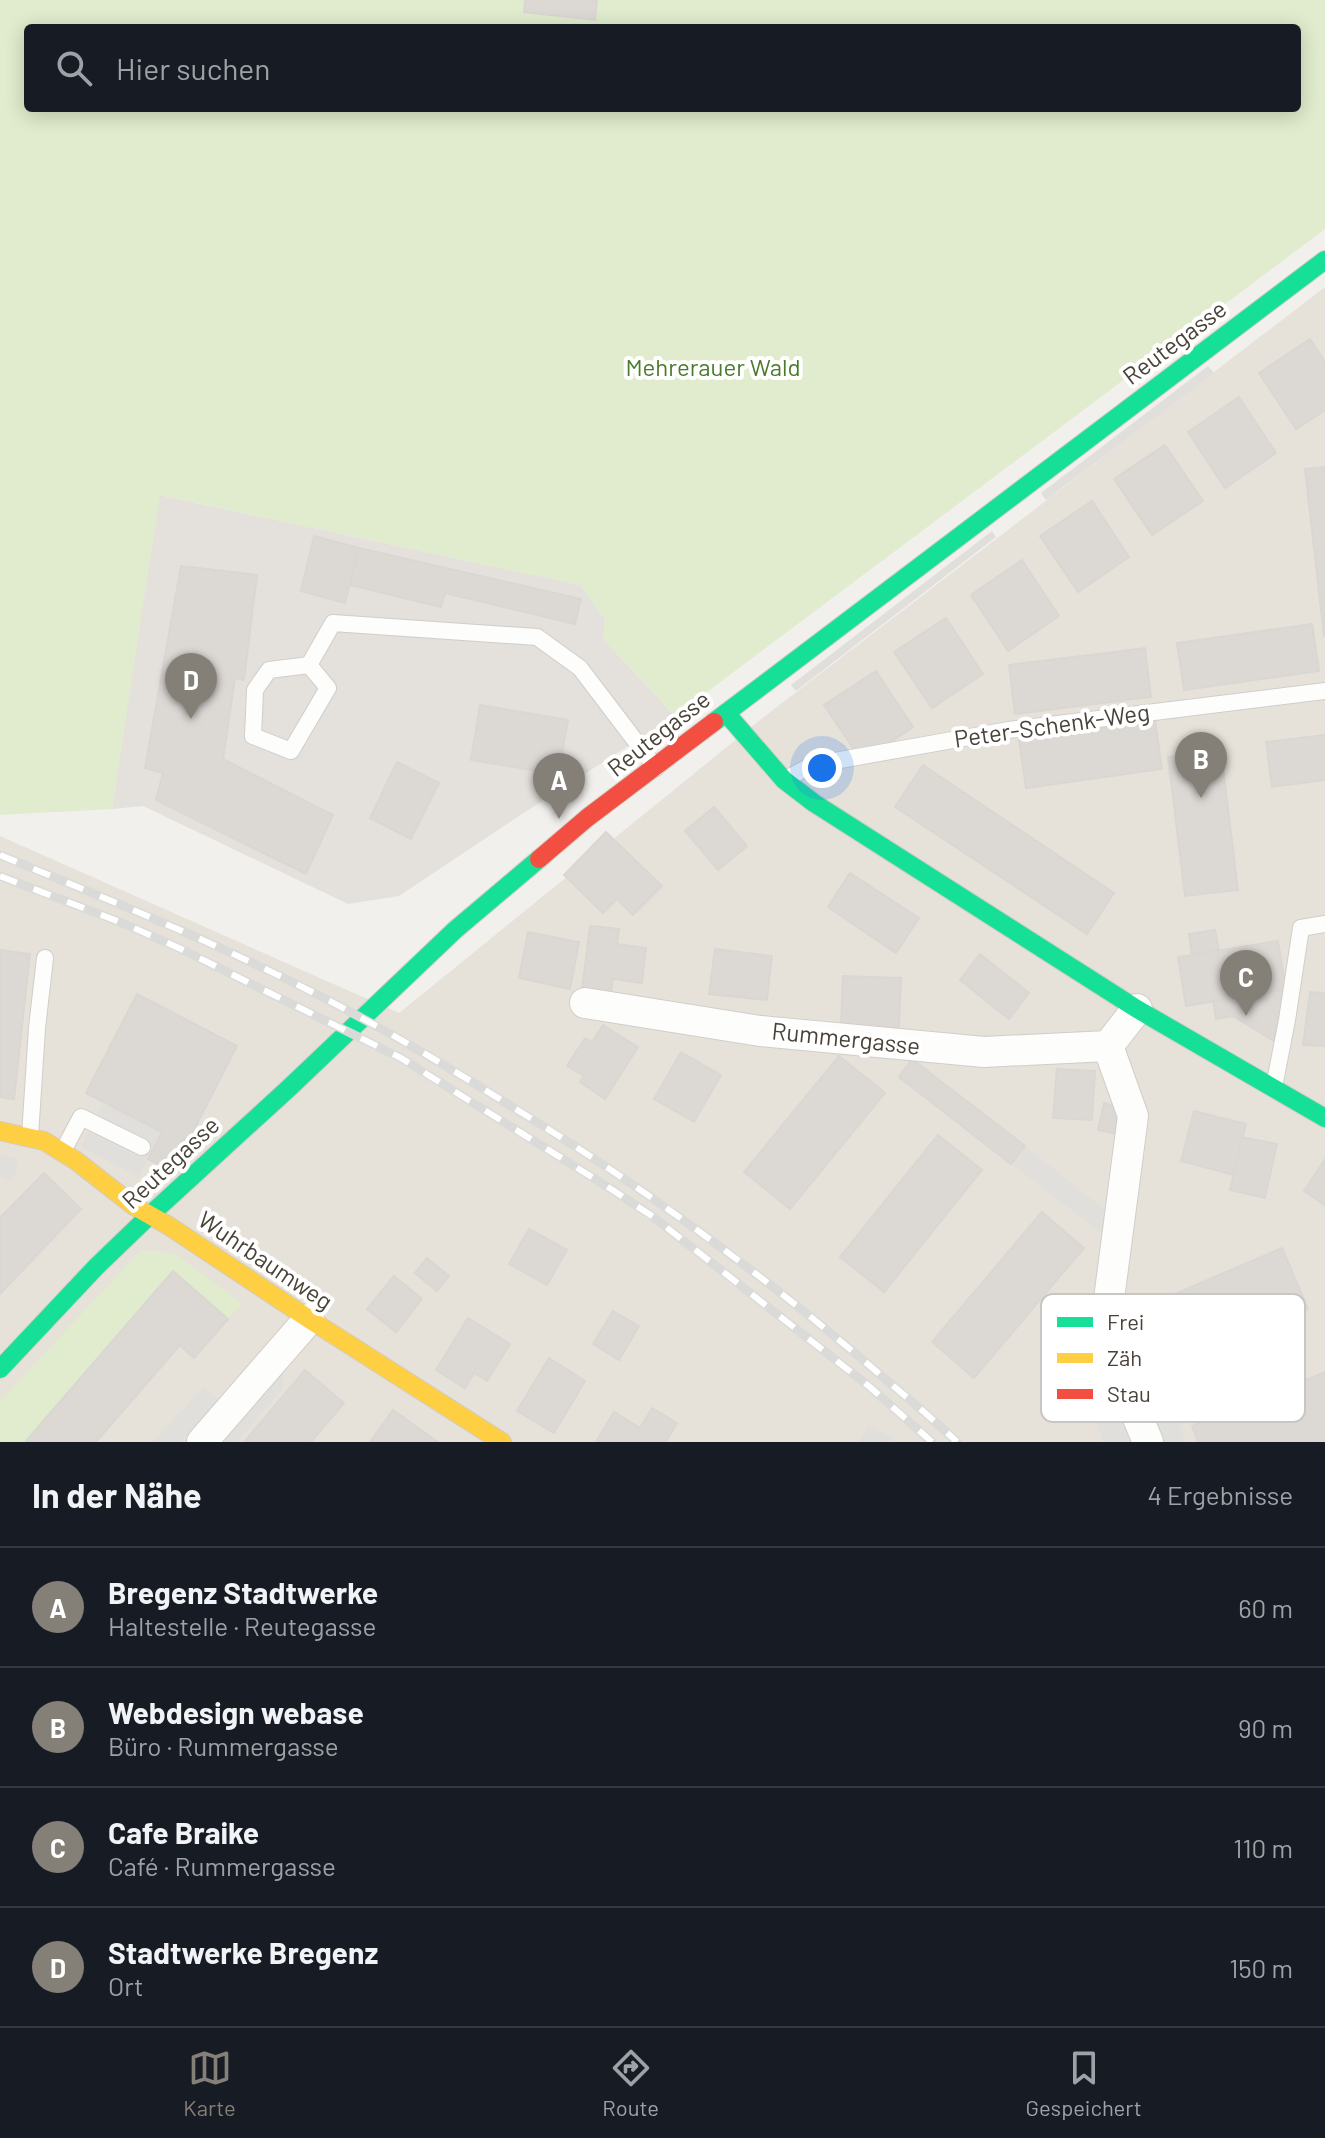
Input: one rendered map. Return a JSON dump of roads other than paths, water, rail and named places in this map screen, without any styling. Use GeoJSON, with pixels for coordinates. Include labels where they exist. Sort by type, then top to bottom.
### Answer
{"type":"FeatureCollection","features":[{"type":"Feature","properties":{"kind":"street","name":"Reutegasse"},"geometry":{"type":"LineString","coordinates":[[0,1369],[96,1267],[150,1215],[455,930],[587,818],[1325,260]]}},
{"type":"Feature","properties":{"kind":"street"},"geometry":{"type":"LineString","coordinates":[[726,713],[784,780],[814,803],[1137,1009],[1325,1118]]}},
{"type":"Feature","properties":{"kind":"street","name":"Rummergasse"},"geometry":{"type":"LineString","coordinates":[[585,1003],[760,1031],[984,1052],[1108,1046]]}},
{"type":"Feature","properties":{"kind":"street"},"geometry":{"type":"LineString","coordinates":[[1110,1294],[1133,1116],[1108,1046],[1137,1009]]}},
{"type":"Feature","properties":{"kind":"street","name":"Wuhrbaumweg"},"geometry":{"type":"LineString","coordinates":[[0,1131],[44,1141],[75,1160],[134,1206],[502,1442]]}},
{"type":"Feature","properties":{"kind":"street"},"geometry":{"type":"LineString","coordinates":[[202,1442],[309,1319]]}},
{"type":"Feature","properties":{"kind":"street"},"geometry":{"type":"LineString","coordinates":[[1140,1422],[1148,1442]]}},
{"type":"Feature","properties":{"kind":"lane"},"geometry":{"type":"LineString","coordinates":[[309,665],[333,623],[537,637],[580,668],[656,768]]}},
{"type":"Feature","properties":{"kind":"lane"},"geometry":{"type":"LineString","coordinates":[[309,665],[328,688],[291,751],[253,736],[255,690],[269,670],[309,665]]}},
{"type":"Feature","properties":{"kind":"lane","name":"Peter-Schenk-Weg"},"geometry":{"type":"LineString","coordinates":[[784,780],[812,765],[1009,730],[1325,691]]}},
{"type":"Feature","properties":{"kind":"lane"},"geometry":{"type":"LineString","coordinates":[[1274,1089],[1301,928],[1325,924]]}},
{"type":"Feature","properties":{"kind":"lane"},"geometry":{"type":"LineString","coordinates":[[30,1138],[45,958]]}},
{"type":"Feature","properties":{"kind":"lane"},"geometry":{"type":"LineString","coordinates":[[62,1152],[81,1117],[142,1147]]}},
{"type":"Feature","properties":{"kind":"railway"},"geometry":{"type":"LineString","coordinates":[[0,855],[272,972],[388,1032],[489,1092],[658,1202],[750,1270],[840,1341],[957,1442]]}},
{"type":"Feature","properties":{"kind":"railway"},"geometry":{"type":"LineString","coordinates":[[0,876],[181,949],[401,1058],[652,1216],[870,1387],[932,1442]]}},
{"type":"Feature","properties":{"kind":"place","name":"Stadtwerke Bregenz"},"geometry":{"type":"Point","coordinates":[191,719]}},
{"type":"Feature","properties":{"kind":"place","name":"Webdesign webase"},"geometry":{"type":"Point","coordinates":[1201,798]}},
{"type":"Feature","properties":{"kind":"place","name":"Bregenz Stadtwerke"},"geometry":{"type":"Point","coordinates":[559,819]}},
{"type":"Feature","properties":{"kind":"place","name":"Cafe Braike"},"geometry":{"type":"Point","coordinates":[1246,1016]}},
{"type":"Feature","properties":{"kind":"park label","name":"Mehrerauer Wald"},"geometry":{"type":"Point","coordinates":[713,368]}}]}
